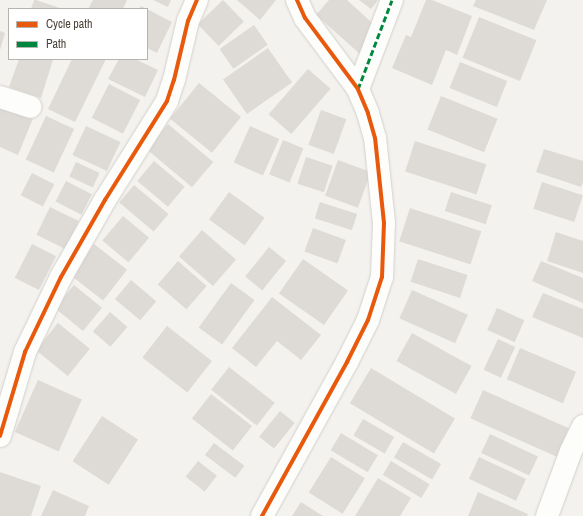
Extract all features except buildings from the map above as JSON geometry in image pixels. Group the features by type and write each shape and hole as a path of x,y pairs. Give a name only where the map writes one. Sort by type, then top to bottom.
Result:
{"street":[{"path":"0,436 25,352 61,277 105,200 166,101 174,80 188,21 197,0"},
{"path":"262,516 347,362 368,320 382,277 384,223 375,138 368,113 358,89 305,18 297,0"},
{"path":"358,89 392,0"},
{"path":"0,97 30,107"},
{"path":"547,516 571,451 583,426"}],"marked path":[{"path":"358,89 392,0"}],"cycle path":[{"path":"0,436 25,352 61,277 105,200 167,101 174,80 188,21 197,0"},
{"path":"262,516 347,362 368,320 382,277 384,223 375,138 368,113 358,89 305,18 297,0"}]}
